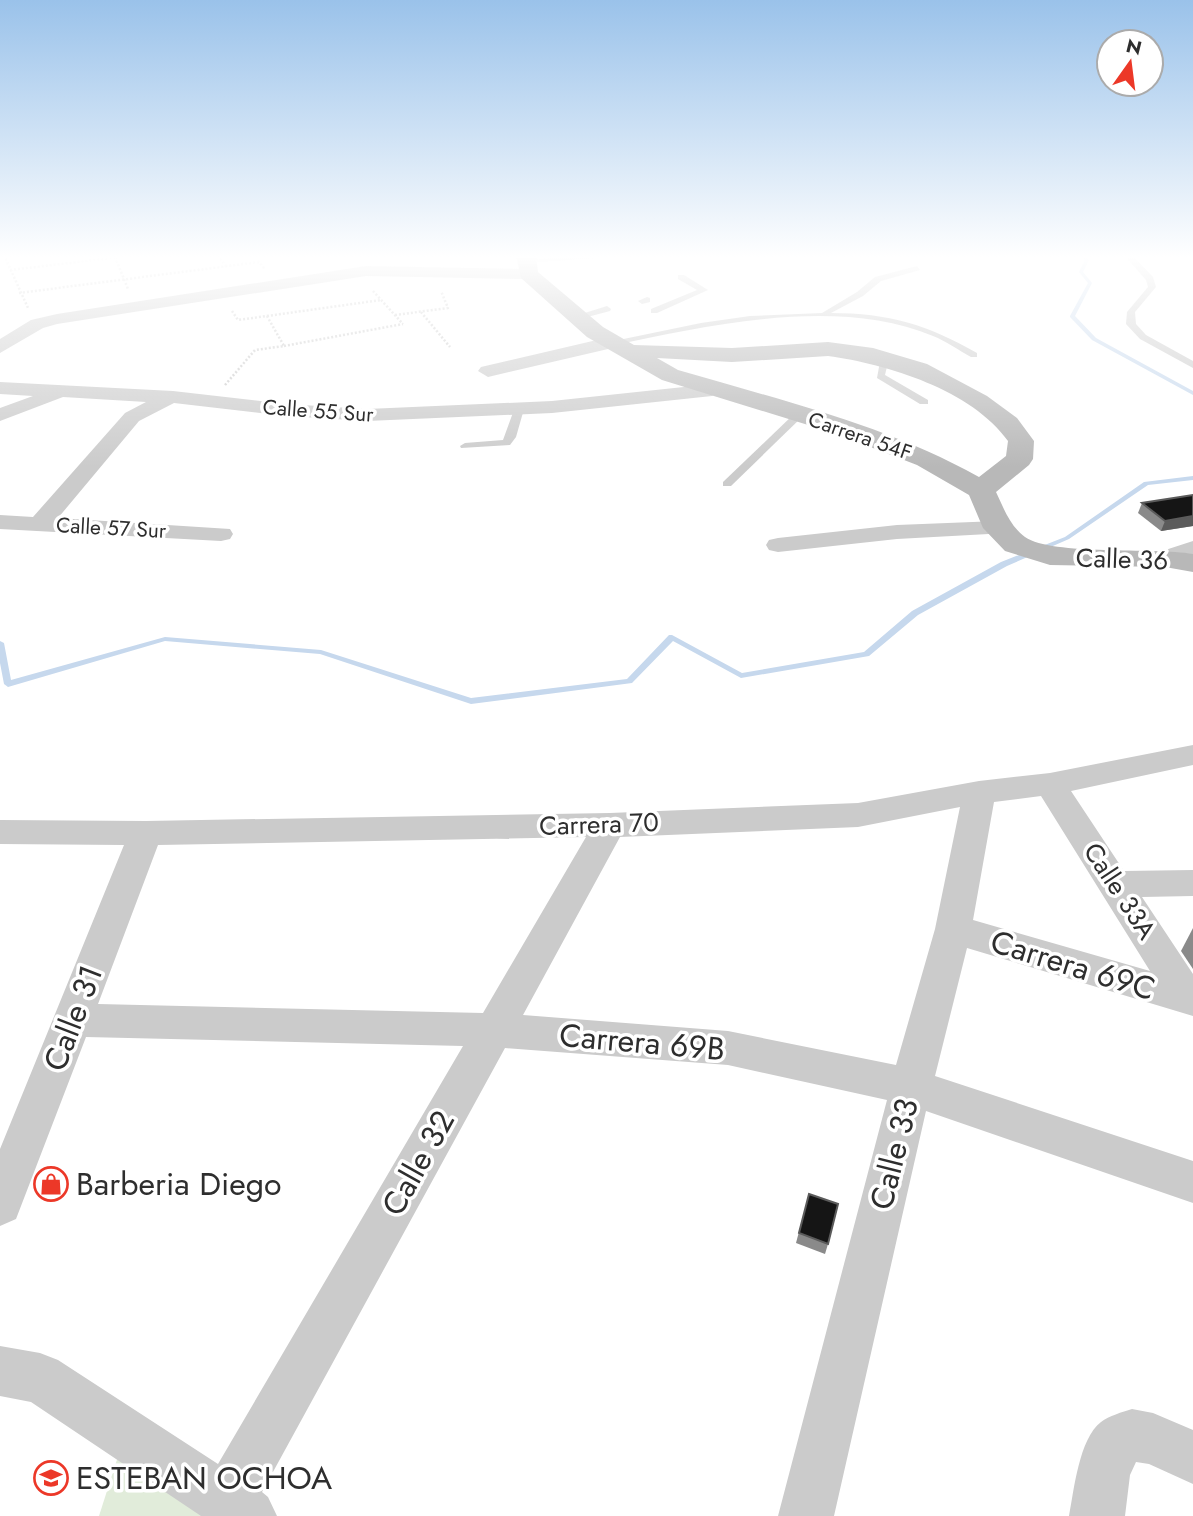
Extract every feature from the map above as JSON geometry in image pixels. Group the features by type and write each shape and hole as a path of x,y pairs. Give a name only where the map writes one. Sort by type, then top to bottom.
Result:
{"main road":[{"name":"Carrera 54F","path":"590,326 670,375 895,445 981,490"},
{"path":"622,346 732,355 828,349 879,356 919,369 978,401 1008,423 1021,441 1018,458 981,490 1007,536"},
{"name":"Calle 36","path":"1007,536 1050,556 1184,556"}],"street":[{"path":"0,347 34,326"},
{"path":"488,371 622,346"},
{"name":"Calle 55 Sur","path":"636,398 667,381 670,375"},
{"name":"Calle 55 Sur","path":"0,388 173,397 367,415 519,409 712,390"},
{"path":"0,415 65,391"},
{"path":"122,394 132,417"},
{"path":"40,524 132,417 173,397"},
{"name":"Calle 57 Sur","path":"0,522 221,534"},
{"path":"778,545 897,532 1007,536"},
{"name":"Carrera 70","path":"0,832 146,833 610,825 858,815 979,792 1050,784 1193,755"},
{"name":"Calle 33A","path":"1050,784 1191,1000"},
{"name":"Calle 33","path":"806,1516 911,1087 953,929 979,792"},
{"name":"Calle 32","path":"238,1508 493,1030 610,825"},
{"name":"Calle 31","path":"0,1204 146,833"},
{"path":"1116,884 1193,883"},
{"name":"Carrera 69C","path":"953,929 1191,1000"},
{"name":"Carrera 69B","path":"72,1020 493,1030 729,1048 911,1087 1193,1182"},
{"path":"0,1371 40,1378 238,1508"},
{"path":"1097,1516 1107,1457 1113,1445 1123,1438 1147,1437 1193,1457"}],"lane":[{"path":"622,346 720,326"},
{"path":"908,326 961,345 975,355"},
{"path":"1132,326 1143,337 1193,365"},
{"path":"879,356 880,376 924,402"},
{"path":"465,446 506,443 511,438 519,409"},
{"path":"727,484 799,415"}],"path":[{"path":"273,326 284,346"},
{"path":"211,401 255,350 394,326"},
{"path":"432,326 450,347"}],"green space":[{"path":"121,1447 223,1516 99,1516"}],"building":[{"path":"1193,495 1193,516 1165,521 1142,503"},
{"path":"809,1194 838,1204 828,1244 799,1233"}],"waterway":[{"path":"1081,326 1094,339 1193,393"},
{"path":"0,643 8,684 165,639 321,652 471,701 629,681 672,637 741,676 866,654 915,613 1004,564 1067,538 1146,483 1193,478"}],"place":[{"name":"Barberia Diego","path":"51,1184"},
{"name":"ESTEBAN OCHOA","path":"51,1478"}]}
